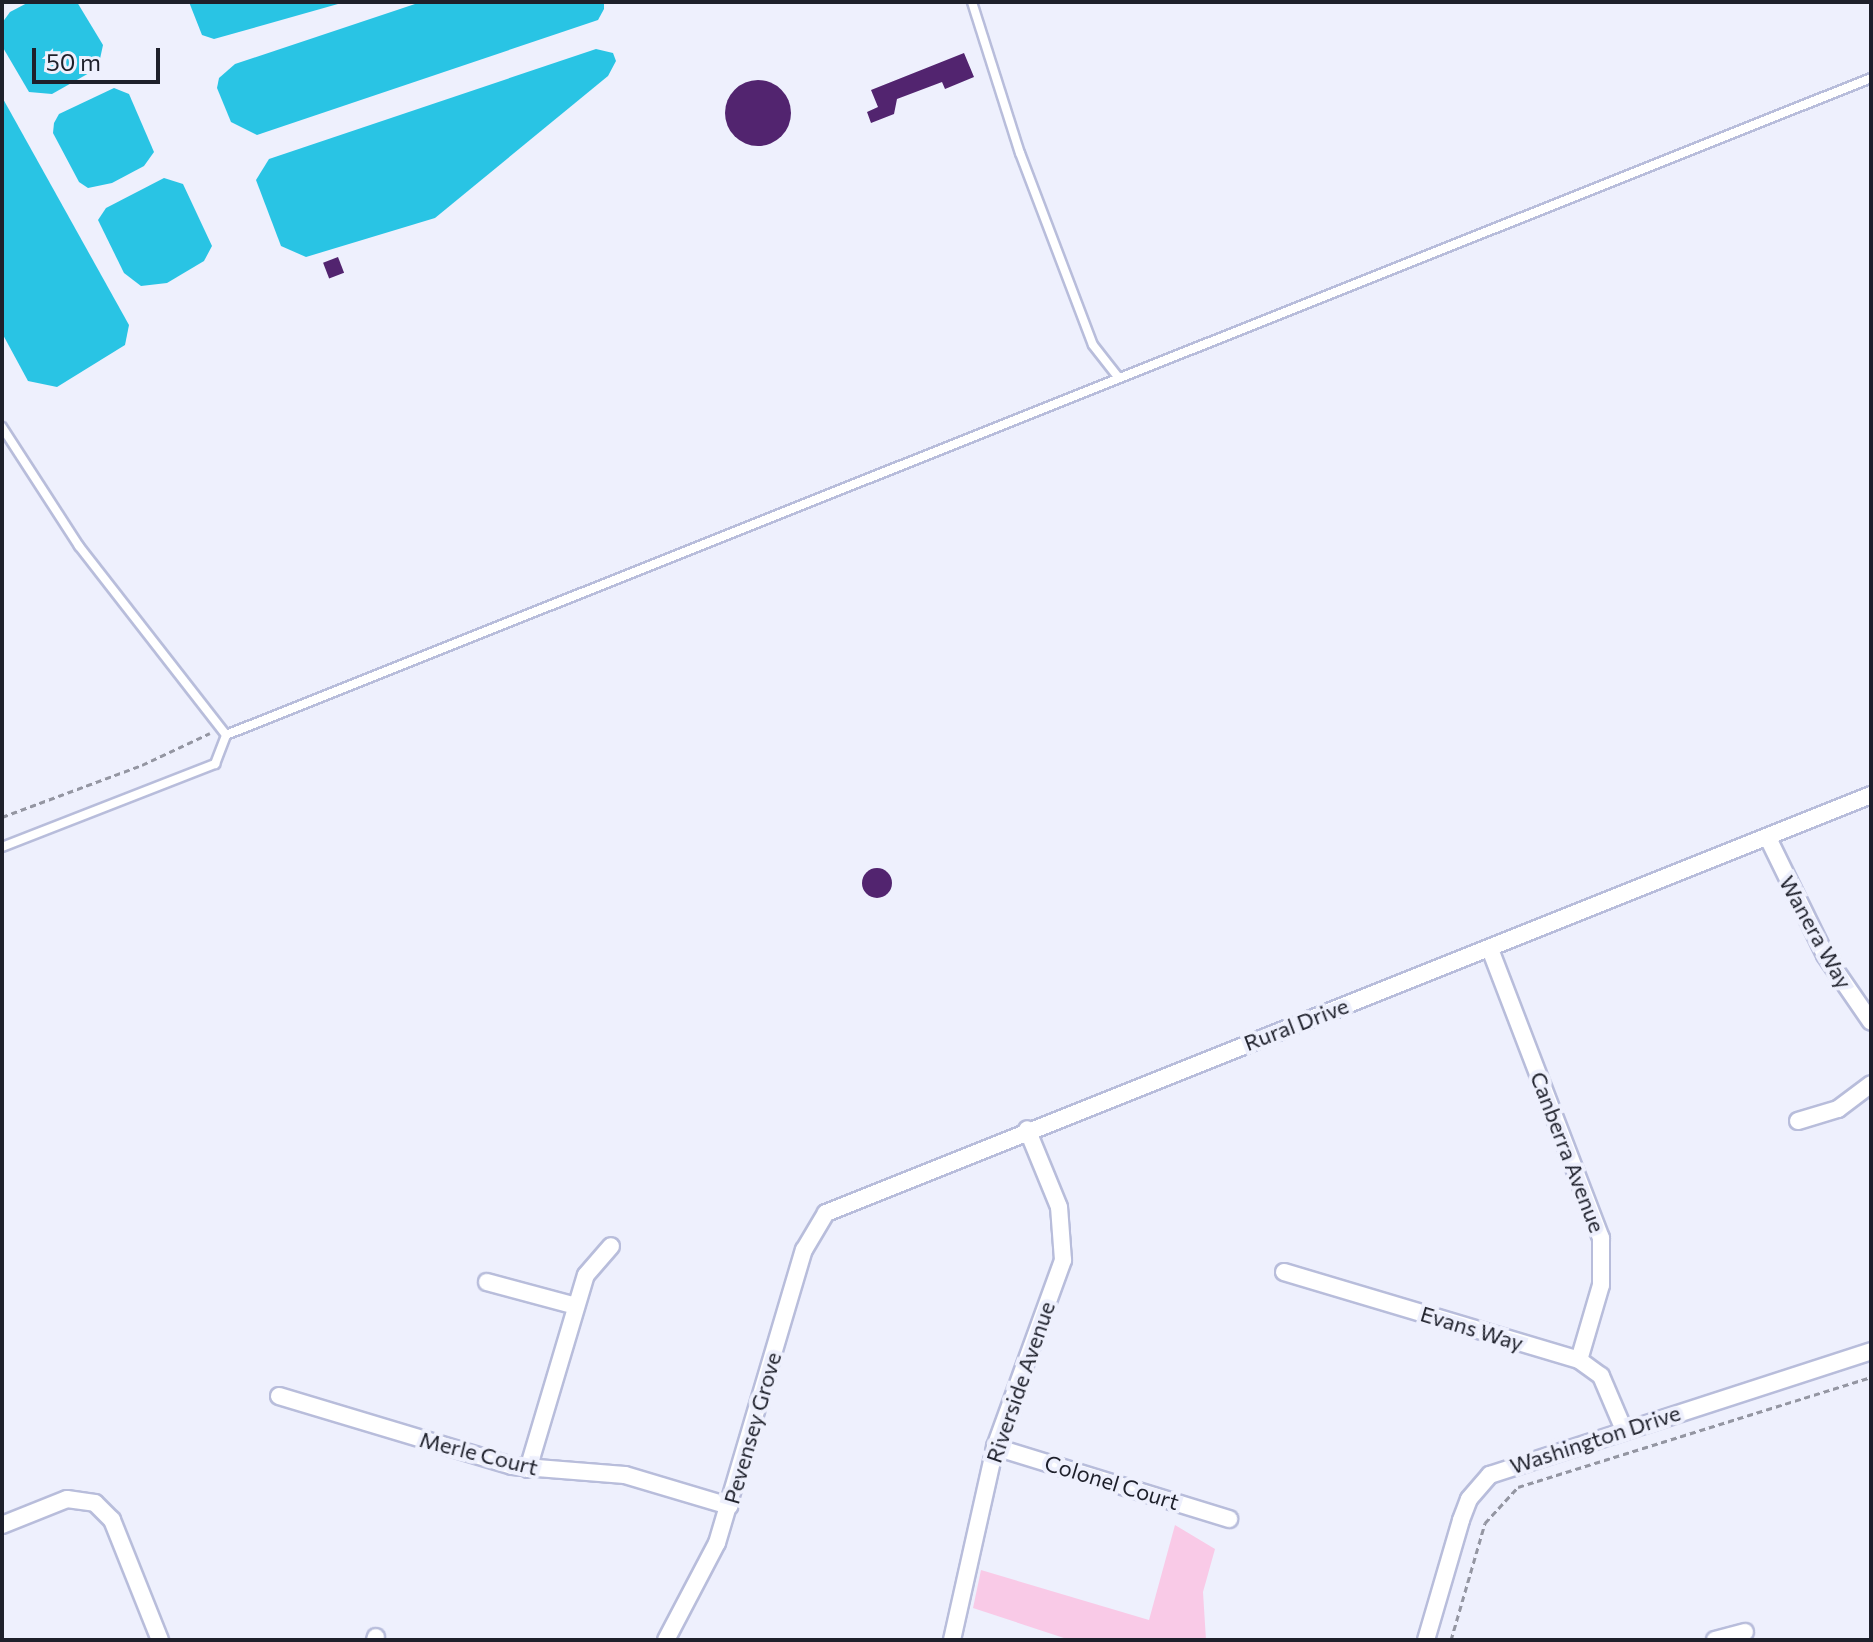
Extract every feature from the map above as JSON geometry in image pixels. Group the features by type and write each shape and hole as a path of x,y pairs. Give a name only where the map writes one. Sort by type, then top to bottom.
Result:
{"street":[{"name":"Rural Drive","path":"826,1213 1027,1129 1490,949 1871,795"},
{"name":"Wanera Way","path":"1768,838 1825,955 1871,1022"},
{"name":"Canberra Avenue","path":"1490,949 1601,1238 1601,1285 1579,1360"},
{"path":"1798,1121 1838,1109 1871,1084"},
{"name":"Riverside Avenue","path":"952,1640 995,1447 1063,1260 1059,1207 1027,1129"},
{"name":"Pevensey Grove","path":"666,1640 717,1543 804,1250 826,1213"},
{"path":"528,1469 589,1270 611,1246"},
{"name":"Evans Way","path":"1284,1272 1579,1360 1601,1376 1624,1430"},
{"path":"487,1282 576,1306"},
{"name":"Washington Drive","path":"1426,1640 1461,1520 1479,1486 1502,1468 1871,1351"},
{"name":"Merle Court","path":"279,1396 528,1469 625,1475 729,1506"},
{"name":"Colonel Court","path":"995,1447 1229,1519"},
{"path":"2,1525 67,1499 95,1503 112,1520 160,1640"},
{"path":"1715,1640 1745,1632"}],"lane":[{"path":"972,2 1020,153 1093,345 1118,377"},
{"path":"223,732 1871,78"},
{"path":"2,427 79,546 223,732"},
{"path":"2,847 215,764 223,732"}],"path":[{"path":"2,817 223,732"},
{"path":"1451,1640 1485,1523 1518,1487 1871,1377"}],"shaded area":[{"path":"1175,1525 1215,1549 1203,1592 1206,1640 1070,1640 973,1608 981,1570 1149,1620"}],"water":[{"path":"29,2 77,2 103,45 98,68 52,94 29,92 2,46 2,23 10,12"},
{"path":"189,2 345,2 214,39 202,35"},
{"path":"421,2 604,2 604,9 598,20 257,135 231,122 217,88 219,78 235,64"},
{"path":"596,49 613,53 616,61 608,76 435,218 306,257 281,246 256,180 269,159"},
{"path":"114,88 129,94 154,152 144,166 112,183 88,188 79,182 53,133 54,123 59,114"},
{"path":"2,97 129,325 125,345 57,387 28,381 2,333"},
{"path":"164,178 183,184 212,246 204,261 167,283 141,286 124,273 98,220 106,208"}],"building":[{"path":"964,53 974,77 945,89 942,82 897,99 894,114 871,123 867,112 878,107 871,90"},
{"path":"758,80 771,83 781,90 788,100 791,113 788,126 781,136 771,143 758,146 745,143 735,136 728,126 725,113 728,100 735,90 745,83"},
{"path":"338,257 344,273 329,279 323,263"},
{"path":"877,868 888,872 892,883 888,894 877,898 866,894 862,883 866,872"}]}
